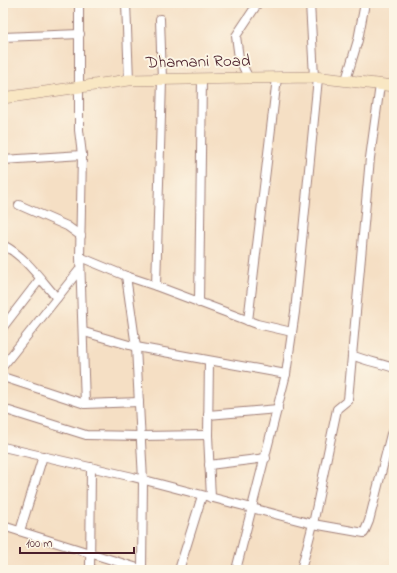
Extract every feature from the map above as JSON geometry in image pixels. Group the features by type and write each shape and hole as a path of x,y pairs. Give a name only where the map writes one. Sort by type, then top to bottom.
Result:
{"main road":[{"name":"Dhamani Road","path":"3,98 129,80 316,78 394,86"}],"street":[{"path":"79,3 79,130 82,155 80,269 84,332 85,404"},
{"path":"126,3 129,80"},
{"path":"249,79 238,58 236,36 258,3"},
{"path":"236,570 278,409 286,374 292,332 316,78 310,3"},
{"path":"346,80 358,40 365,3"},
{"path":"156,286 162,80 160,19"},
{"path":"3,37 80,34"},
{"path":"248,321 278,78"},
{"path":"199,303 202,79"},
{"path":"301,570 313,524 337,409 348,400 370,158 380,85"},
{"path":"3,160 82,155"},
{"path":"19,205 67,226 81,236"},
{"path":"3,245 12,249 57,298"},
{"path":"80,256 126,276 248,321 292,332"},
{"path":"3,366 80,269"},
{"path":"3,526 143,570 143,480 136,347 126,276"},
{"path":"3,327 40,279"},
{"path":"84,332 136,347 286,374"},
{"path":"352,355 364,361 374,361 394,368"},
{"path":"209,361 208,435 211,498"},
{"path":"3,376 85,404 139,402"},
{"path":"3,409 86,434 140,436 208,435"},
{"path":"208,415 278,409"},
{"path":"3,447 91,467 313,524 364,533 369,521 391,434"},
{"path":"20,531 43,456"},
{"path":"209,465 266,458"},
{"path":"90,570 91,467"},
{"path":"179,570 202,496"}]}
